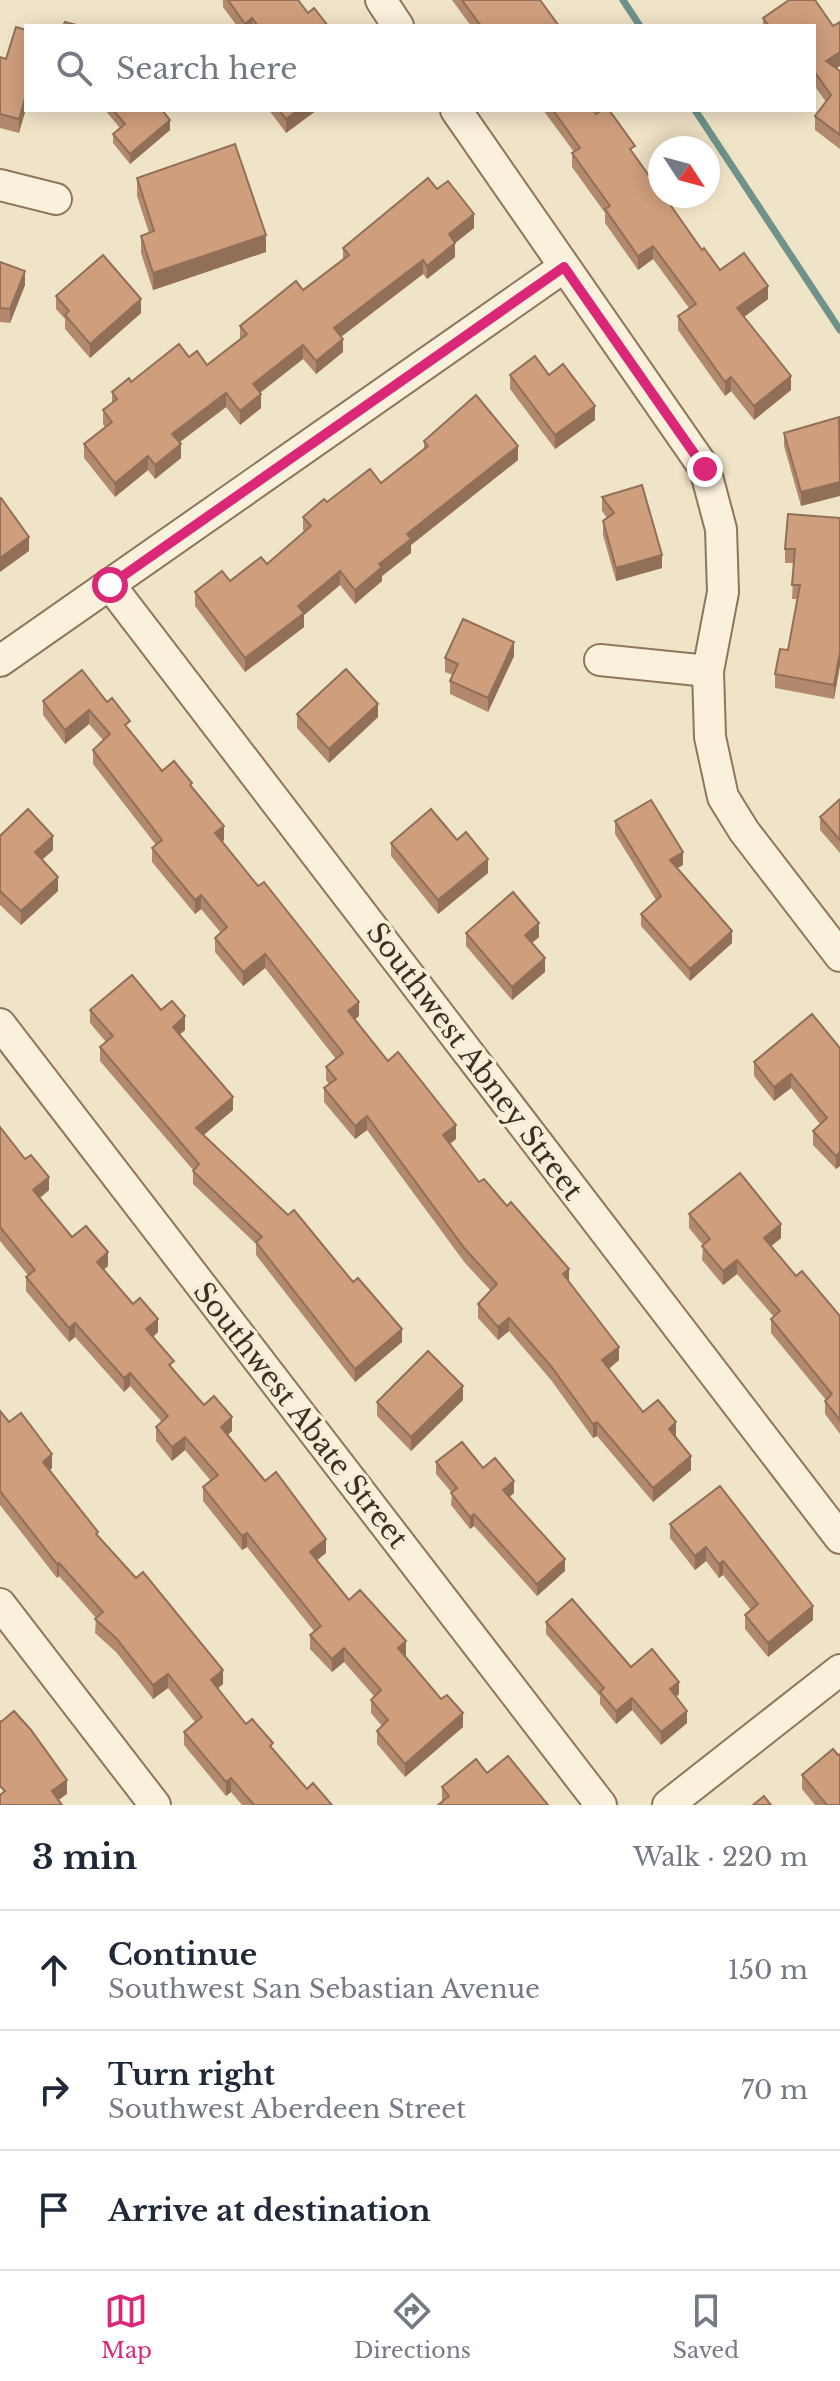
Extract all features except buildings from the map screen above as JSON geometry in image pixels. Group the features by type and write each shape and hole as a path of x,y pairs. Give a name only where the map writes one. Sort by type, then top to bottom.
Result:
{"street":[{"path":"381,0 397,24"},
{"path":"457,112 705,469 721,529 723,592 708,671 710,737 723,797 744,831 840,956"},
{"path":"0,185 56,199"},
{"path":"0,661 564,267"},
{"name":"Southwest Abney Street","path":"110,585 840,1538"},
{"path":"600,660 708,671"},
{"name":"Southwest Abate Street","path":"0,1024 601,1805"},
{"path":"0,1604 155,1805"},
{"path":"668,1805 840,1670"}],"waterway":[{"path":"623,0 639,24"},
{"path":"696,112 840,330"}],"route":[{"path":"110,585 564,267 705,469"}]}
